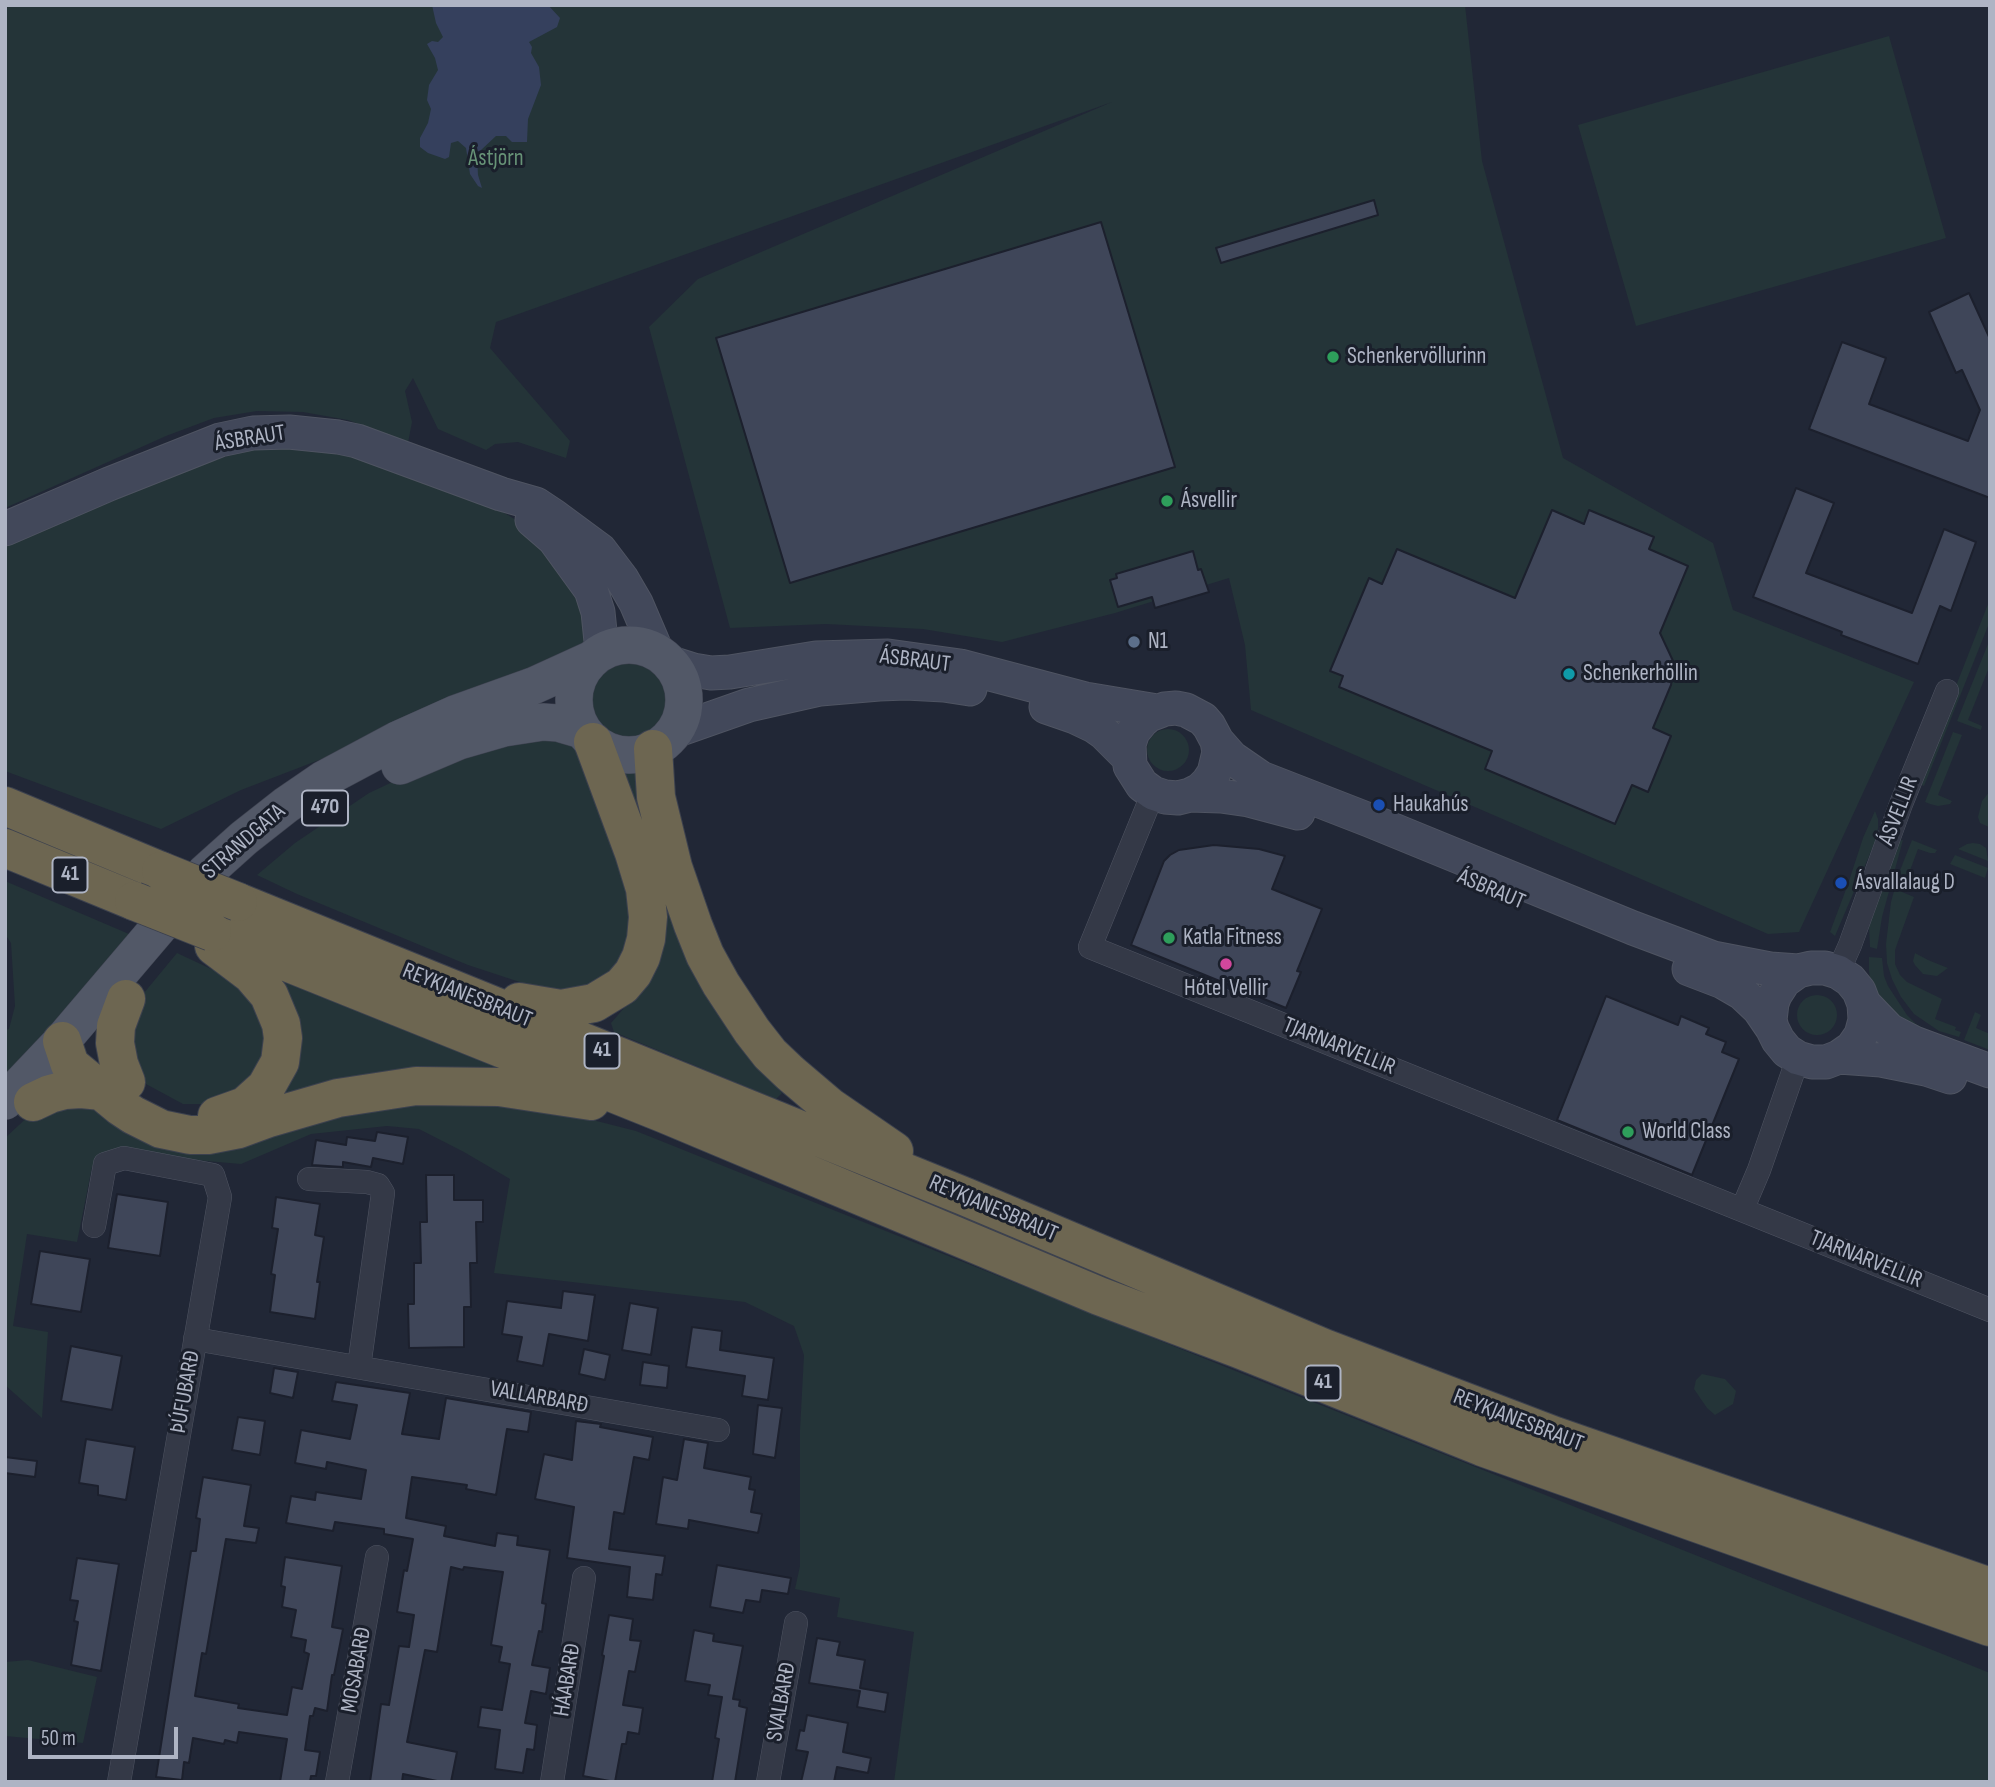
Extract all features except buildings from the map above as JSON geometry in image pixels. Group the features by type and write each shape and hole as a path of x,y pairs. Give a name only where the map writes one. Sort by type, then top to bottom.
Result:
{"highway":[{"path":"431,982 561,1009 594,1003 622,986 633,973 646,939 648,917 645,889 634,853 588,736"},
{"path":"664,740 656,797 673,867 705,955 737,1010 770,1054 809,1090 854,1124 966,1197"},
{"name":"REYKJANESBRAUT","path":"5,806 431,982 966,1197 1324,1348 1542,1431 1990,1587"},
{"name":"REYKJANESBRAUT","path":"5,848 198,930 665,1114 1099,1296 1482,1447 1990,1627"},
{"path":"73,1050 114,1086 164,1110 186,1117 208,1118 236,1111 257,1096 274,1075 280,1062 283,1038 281,1024 269,995 251,974 198,930"},
{"path":"126,999 116,1026 115,1043 119,1064 114,1086 121,1107 149,1124 174,1133 208,1135 239,1129 338,1098 416,1086 499,1087 665,1114"},
{"path":"19,1101 65,1090 114,1086"}],"main road":[{"name":"470","path":"596,655 616,646 630,644 644,646 664,658"},
{"path":"588,736 576,716 573,701 581,672 596,655"},
{"name":"STRANDGATA","path":"73,1050 205,873 286,805 324,779 397,740 455,714 533,685 596,655"},
{"path":"664,658 679,676 684,696 681,718 664,740"},
{"name":"STRANDGATA","path":"5,1128 19,1101 126,999 219,895 256,860 323,810 415,758 503,728 543,722 558,723 588,736"},
{"name":"470","path":"588,736 608,751 624,755 641,754 664,740"}],"street":[{"name":"ÁSBRAUT","path":"5,529 220,440 253,433 289,432 338,437 357,441 536,504 600,550 622,579 664,658 694,670 730,672 817,658 888,656 960,666 1085,699 1157,711"},
{"name":"ÁSBRAUT","path":"496,492 554,539 591,590 598,612 596,655"},
{"name":"ÁSBRAUT","path":"664,740 749,705 820,690 879,684 944,685 1014,698 1075,716 1104,733 1129,758"},
{"name":"ÁSVELLIR","path":"1838,972 1947,691"},
{"path":"1176,708 1195,713 1209,726 1217,741 1219,752 1214,773 1200,790 1190,795 1178,798 1153,793 1133,774 1129,744 1133,732 1142,721 1157,711 1176,708"},
{"name":"ÁSBRAUT","path":"1217,741 1233,758 1261,778 1633,928 1713,958 1798,971"},
{"name":"TJARNARVELLIR","path":"1153,793 1090,947 1990,1310"},
{"name":"ÁSBRAUT","path":"1190,795 1249,800 1332,825 1723,982 1751,1001 1772,1028"},
{"path":"1825,968 1838,972 1850,980 1859,991 1864,1004 1865,1020 1861,1035 1852,1048 1826,1062 1798,1058 1778,1041 1772,1028 1770,1011 1775,995 1784,981 1798,971 1825,968"},
{"path":"1864,1004 1889,1030 1914,1043 1990,1071"},
{"path":"1839,1057 1881,1060 1926,1069 1990,1091"},
{"path":"1742,1210 1759,1170 1798,1058"},
{"name":"ÞÚFUBARÐ","path":"94,1226 105,1164 124,1158 213,1175 220,1196 119,1782"},
{"path":"309,1179 367,1182 378,1185 383,1193 359,1367"},
{"name":"VALLARBARÐ","path":"195,1339 718,1430"},
{"name":"MOSABARÐ","path":"337,1782 377,1557"},
{"name":"HÁABARÐ","path":"552,1782 584,1578"},
{"name":"SVALBARÐ","path":"768,1782 796,1622"}],"green space":[{"name":"Ásvellir","path":"8,5 1465,5 1482,161 1563,458 1713,543 1733,610 1914,682 1799,932 1768,934 1251,710 1245,645 1229,578 1115,613 1002,642 923,629 826,624 730,628 649,327 698,279 1112,102 496,322 490,348 570,441 566,458 518,442 495,444 486,450 438,429 413,378 405,391 412,422 408,443 348,420 303,412 257,411 214,418 166,436 5,508 5,12"},
{"path":"1889,36 1946,238 1636,326 1578,125"},
{"path":"294,445 352,454 501,511 528,527 568,564 595,635 577,661 241,790 161,829 5,771 5,547 192,467 248,450"},
{"path":"1990,599 1990,621 1924,786 1918,783"},
{"path":"1990,639 1990,665 1968,720 1982,726 1981,730 1957,721"},
{"path":"627,656 644,659 658,668 667,682 670,699 667,716 658,730 644,739 627,742 610,739 596,730 587,716 584,699 587,682 596,668 610,659"},
{"path":"1168,729 1183,735 1189,750 1183,765 1168,771 1153,765 1147,750 1153,735"},
{"path":"548,732 574,742 636,908 623,960 586,993 544,990 468,965 257,875 295,843 369,793 418,770"},
{"path":"1953,732 1962,735 1938,795 1952,801 1950,804 1938,806 1930,804 1925,802"},
{"path":"640,764 732,1034 782,1093 776,1099 614,1032 611,1023 638,992 613,765"},
{"path":"1990,791 1989,827 1980,823 1978,817 1982,801"},
{"path":"1875,811 1878,828 1875,842 1835,936 1830,932"},
{"path":"1903,840 1882,917 1877,949 1870,947 1869,926 1874,901 1898,841"},
{"path":"1912,840 1937,850 1930,853 1918,849 1902,892 1914,897 1895,950 1895,964 1907,982 1942,999 1935,1019 1956,1027 1955,1030 1961,1032 1959,1037 1939,1031 1914,1014 1901,997 1887,963 1886,944 1891,902"},
{"path":"1973,843 1986,848 1988,861 1958,849"},
{"path":"1955,855 1988,868 1985,878 1950,864"},
{"path":"5,881 136,937 5,1092 5,1030 9,1029 15,1006 11,943 5,934"},
{"path":"177,953 224,975 254,1002 265,1032 260,1067 245,1088 216,1104 183,1104 146,1084 127,1048 139,999"},
{"path":"1915,953 1948,968 1937,976 1923,974 1913,961"},
{"path":"1869,957 1882,958 1888,986 1907,1015 1916,1024 1935,1034 1906,1033 1871,988"},
{"path":"254,960 521,1073 255,1115 281,1079"},
{"path":"1817,995 1825,996 1831,1001 1836,1007 1836,1023 1831,1029 1825,1034 1817,1035 1809,1034 1803,1029 1798,1023 1797,1015 1798,1007 1803,1001 1809,996"},
{"path":"1975,1012 1981,1015 1976,1028 1990,1034 1990,1050 1964,1040"},
{"path":"463,1096 581,1117 636,1131 1990,1673 1990,1782 894,1782 914,1632 837,1617 840,1598 795,1589 800,1566 800,1430 804,1355 794,1326 745,1302 494,1273 510,1179 419,1129 387,1126 311,1134 241,1164 115,1153 92,1167 77,1242 27,1234 13,1326 48,1332 42,1418 5,1385 5,1138 32,1113 86,1101 121,1122 324,1112"},
{"path":"1702,1374 1725,1379 1736,1391 1733,1404 1715,1415 1707,1408 1694,1389 1696,1380"},
{"path":"28,1660 97,1677 83,1743 5,1736 5,1662"}],"water":[{"name":"Ástjörn","path":"432,5 548,5 560,18 557,27 529,42 531,53 539,67 541,85 528,119 527,142 512,142 506,136 496,136 481,150 477,157 482,188 470,174 466,148 458,141 451,143 449,157 445,159 420,147 420,138 428,123 431,109 427,100 429,85 438,70 427,44 438,42 443,37"}],"place":[{"name":"Schenkervöllurinn","path":"1333,357"},
{"name":"Ásvellir","path":"1167,501"},
{"name":"N1","path":"1134,642"},
{"name":"Schenkerhöllin","path":"1569,674"},
{"name":"Haukahús","path":"1379,805"},
{"name":"Ásvallalaug D","path":"1841,883"},
{"name":"Katla Fitness","path":"1169,938"},
{"name":"Hótel Vellir","path":"1226,964"},
{"name":"World Class","path":"1628,1132"}]}
